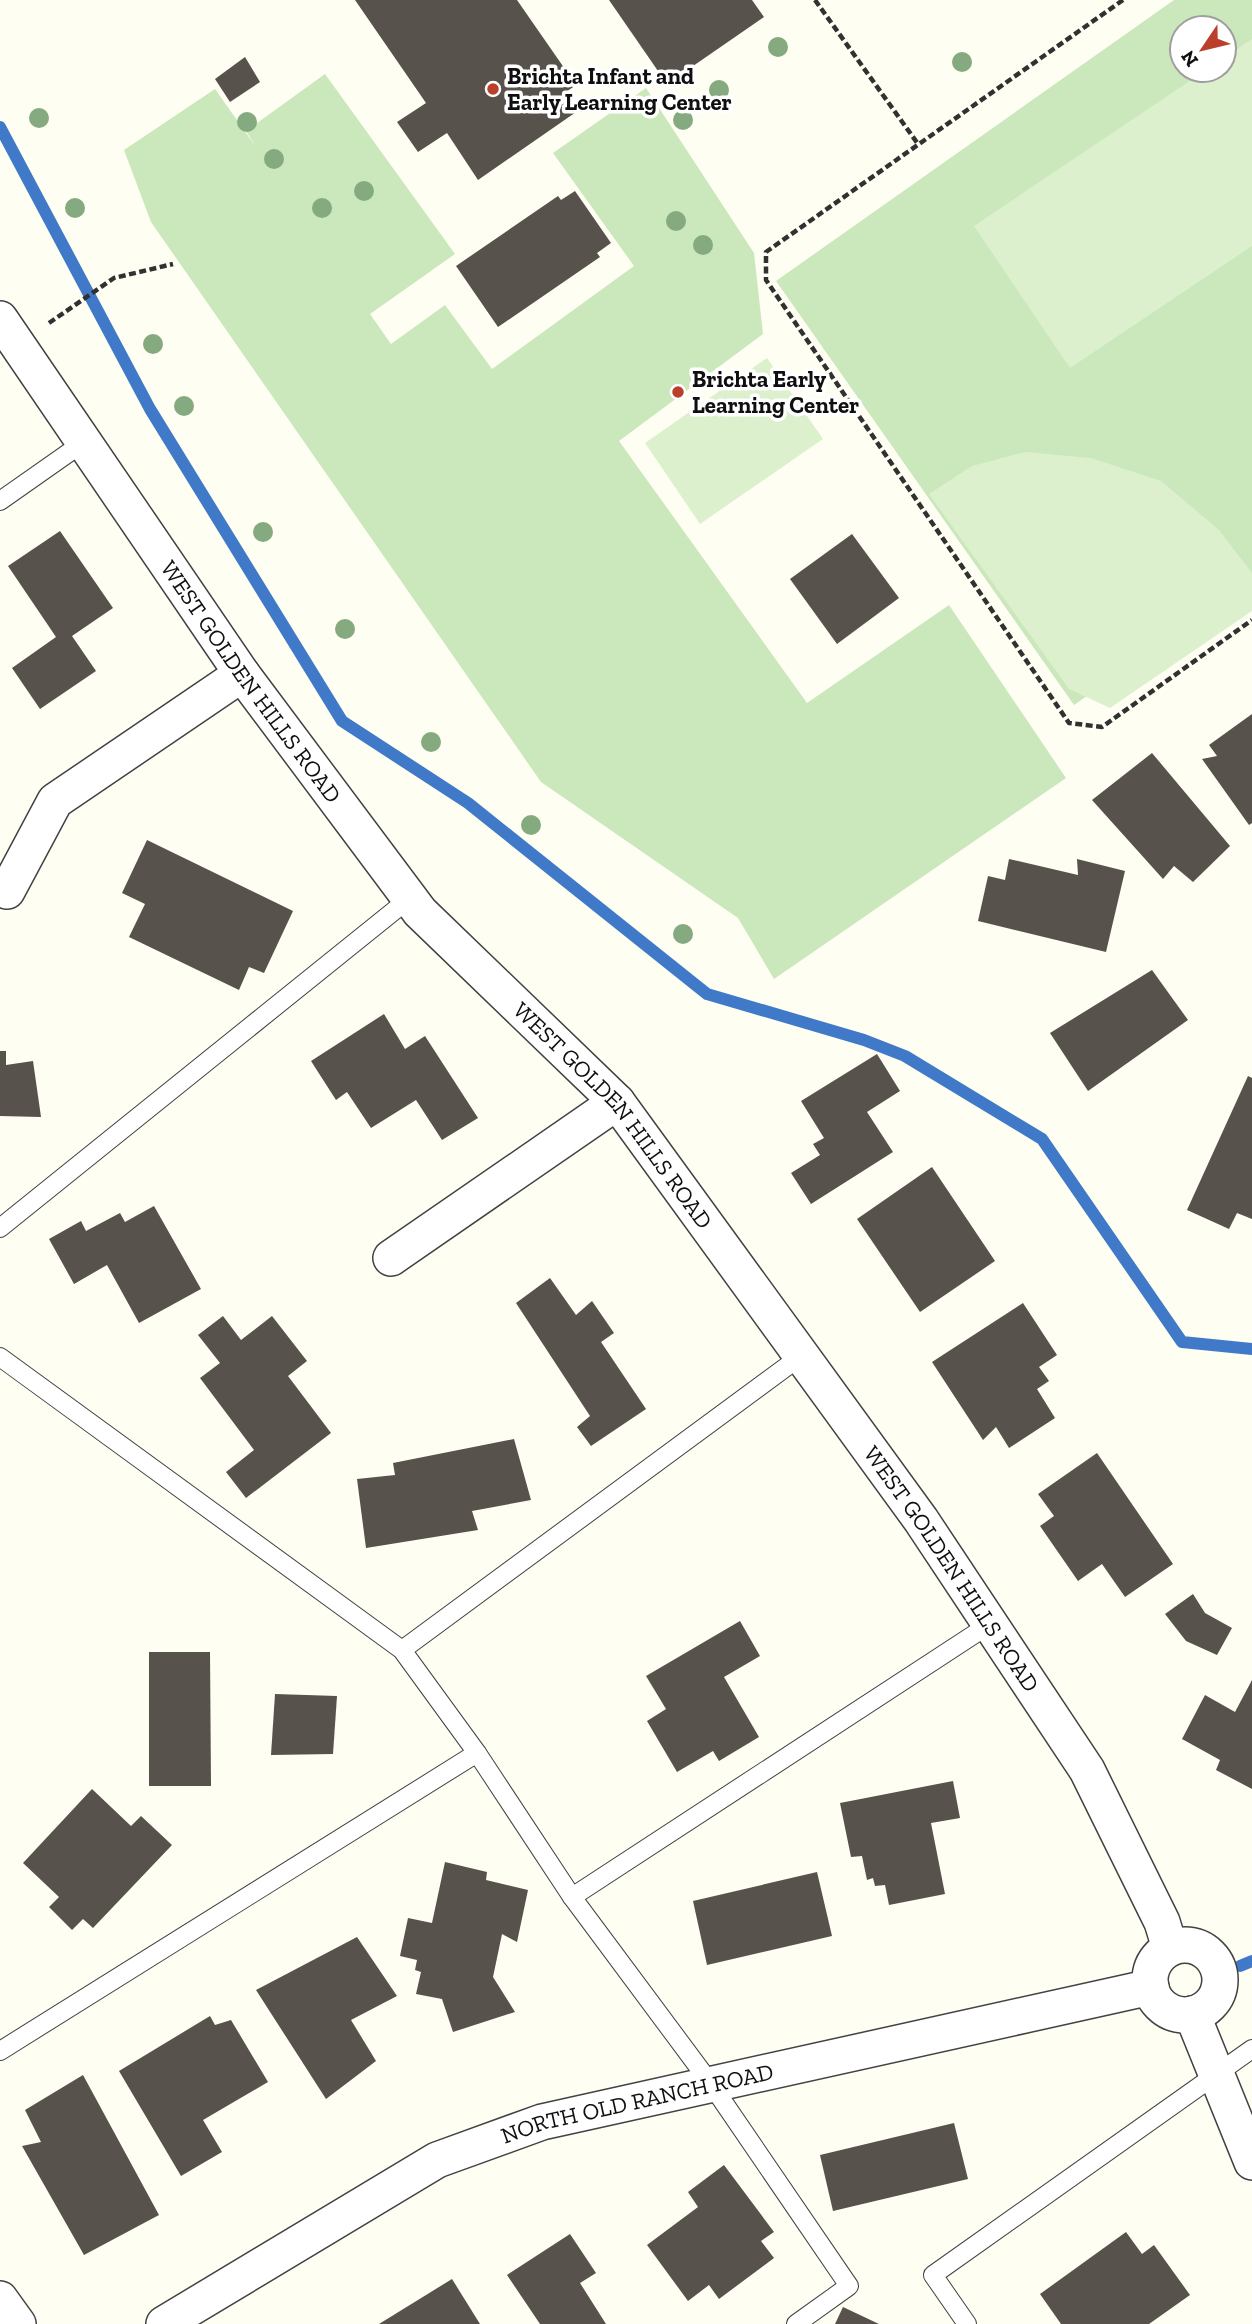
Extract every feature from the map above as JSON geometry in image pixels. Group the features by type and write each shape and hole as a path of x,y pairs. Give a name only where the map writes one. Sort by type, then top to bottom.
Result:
{"street":[{"name":"WEST GOLDEN HILLS ROAD","path":"0,320 242,674 420,912 617,1102 921,1520 1087,1770 1162,1922 1170,1948"},
{"path":"7,891 55,801 242,674"},
{"path":"391,1258 617,1102"},
{"path":"1192,1946 1203,1950 1217,1967 1220,1978 1214,2000 1192,2014 1173,2012 1163,2006 1151,1987 1154,1964 1170,1948 1192,1946"},
{"name":"NORTH OLD RANCH ROAD","path":"164,2324 437,2160 542,2122 1151,1987"},
{"path":"1192,2014 1252,2162"},
{"path":"0,2300 18,2324"}],"lane":[{"path":"0,501 84,442"},
{"path":"0,1228 410,898"},
{"path":"402,1650 802,1356"},
{"path":"0,1357 402,1650 477,1754 572,1897 711,2084 849,2286 796,2324"},
{"path":"572,1897 990,1624"},
{"path":"0,2051 477,1754"},
{"path":"967,2324 933,2275 1252,2049"}],"path":[{"path":"815,0 918,144"},
{"path":"1123,0 766,252 766,280 1069,723 1102,727 1252,620"},
{"path":"46,325 114,278 173,264"}],"green space":[{"path":"1174,0 1252,0 1252,581 1074,705 776,281"},
{"path":"1252,39 1252,246 1070,368 974,226 1185,84 1238,84 1238,48"},
{"path":"325,74 455,254 370,314 391,344 445,305 492,369 634,266 553,153 646,88 754,253 763,334 619,441 807,703 949,605 1066,778 774,979 738,918 541,782 151,222 124,150 215,89 256,147 246,131"},
{"path":"767,358 823,439 700,524 645,443"},
{"path":"1025,452 1091,458 1161,481 1219,530 1252,573 1252,611 1110,708 1069,689 929,494 972,466"}],"building":[{"name":"Brichta Infant and Early Learning Center","path":"355,0 517,0 576,85 566,92 579,110 478,180 447,133 418,152 397,122 426,103"},
{"name":"Brichta Infant and Early Learning Center","path":"609,0 752,0 764,17 667,84"},
{"path":"245,57 260,82 230,102 215,79"},
{"path":"575,191 611,243 597,253 600,257 498,327 456,266 558,196 561,200"},
{"path":"60,531 113,608 72,636 96,671 40,709 12,668 56,637 8,566"},
{"path":"852,534 899,598 837,644 790,579"},
{"path":"1252,714 1252,823 1249,825 1202,759 1217,756 1209,745"},
{"path":"1152,753 1230,846 1193,882 1174,866 1163,879 1092,800"},
{"path":"147,840 293,911 264,973 249,967 239,990 129,937 145,904 122,893"},
{"path":"1009,859 1078,875 1077,859 1125,871 1106,952 978,921 988,876 1005,880"},
{"path":"1152,970 1188,1020 1088,1091 1050,1033"},
{"path":"384,1014 405,1049 425,1036 478,1118 442,1140 416,1100 371,1128 347,1092 336,1100 311,1061"},
{"path":"0,1051 6,1051 6,1065 33,1061 41,1117 0,1116"},
{"path":"877,1054 900,1091 867,1112 893,1152 811,1204 791,1173 820,1155 813,1144 824,1138 801,1101"},
{"path":"1248,1076 1252,1078 1252,1219 1237,1213 1229,1229 1187,1210"},
{"path":"932,1167 995,1261 920,1312 857,1219"},
{"path":"154,1206 201,1289 139,1323 107,1265 74,1284 49,1239 81,1221 86,1231 120,1213 125,1222"},
{"path":"550,1278 576,1315 592,1301 614,1333 601,1342 646,1409 591,1446 577,1427 590,1416 516,1303"},
{"path":"1023,1303 1057,1355 1039,1367 1049,1381 1037,1389 1055,1418 1009,1448 996,1427 983,1440 932,1362"},
{"path":"223,1316 241,1340 272,1316 307,1361 288,1376 331,1433 246,1498 226,1472 254,1450 200,1378 220,1363 198,1335"},
{"path":"514,1439 531,1500 472,1511 478,1530 366,1548 357,1479 395,1475 393,1463"},
{"path":"1097,1453 1173,1564 1125,1597 1102,1564 1078,1581 1040,1526 1054,1516 1038,1494"},
{"path":"1193,1594 1205,1613 1232,1628 1217,1655 1186,1641 1165,1614"},
{"path":"740,1621 760,1656 724,1677 759,1737 719,1761 713,1751 677,1772 647,1721 666,1709 646,1676"},
{"path":"149,1652 210,1652 211,1786 149,1786"},
{"path":"1252,1680 1252,1789 1216,1770 1220,1760 1182,1739 1205,1695 1235,1712"},
{"path":"275,1694 337,1696 333,1754 271,1755"},
{"path":"953,1781 960,1818 931,1823 945,1894 889,1905 885,1885 875,1886 873,1878 867,1880 862,1856 851,1857 840,1803"},
{"path":"92,1789 131,1826 141,1816 172,1845 93,1928 83,1919 72,1930 49,1907 59,1897 23,1863"},
{"path":"445,1862 487,1872 486,1880 528,1890 517,1942 502,1934 493,1977 515,2012 453,2032 442,1999 416,1994 421,1972 415,1970 417,1960 400,1956 408,1918 432,1923"},
{"path":"817,1872 832,1936 707,1965 693,1901"},
{"path":"357,1937 397,1996 351,2020 376,2061 326,2099 256,1990"},
{"path":"210,2016 215,2025 231,2020 268,2082 203,2120 222,2152 181,2176 119,2071"},
{"path":"83,2075 159,2215 84,2255 22,2146 41,2142 25,2110"},
{"path":"954,2123 968,2179 833,2211 820,2155"},
{"path":"724,2165 774,2232 761,2241 774,2258 719,2299 709,2285 688,2301 647,2245 698,2207 688,2192"},
{"path":"1126,2232 1142,2254 1154,2245 1190,2295 1149,2324 1061,2324 1040,2294"},
{"path":"570,2234 596,2273 580,2283 606,2324 540,2324 507,2275"},
{"path":"452,2279 480,2324 379,2324"},
{"path":"843,2307 879,2324 835,2324"}],"waterway":[{"path":"0,127 150,409 342,721 468,803 707,994 864,1040 905,1056 1042,1139 1182,1342 1252,1349"},
{"path":"1240,1966 1252,1961"}],"place":[{"name":"Brichta Infant and Early Learning Center","path":"493,89"},
{"name":"Brichta Early Learning Center","path":"678,392"}]}
